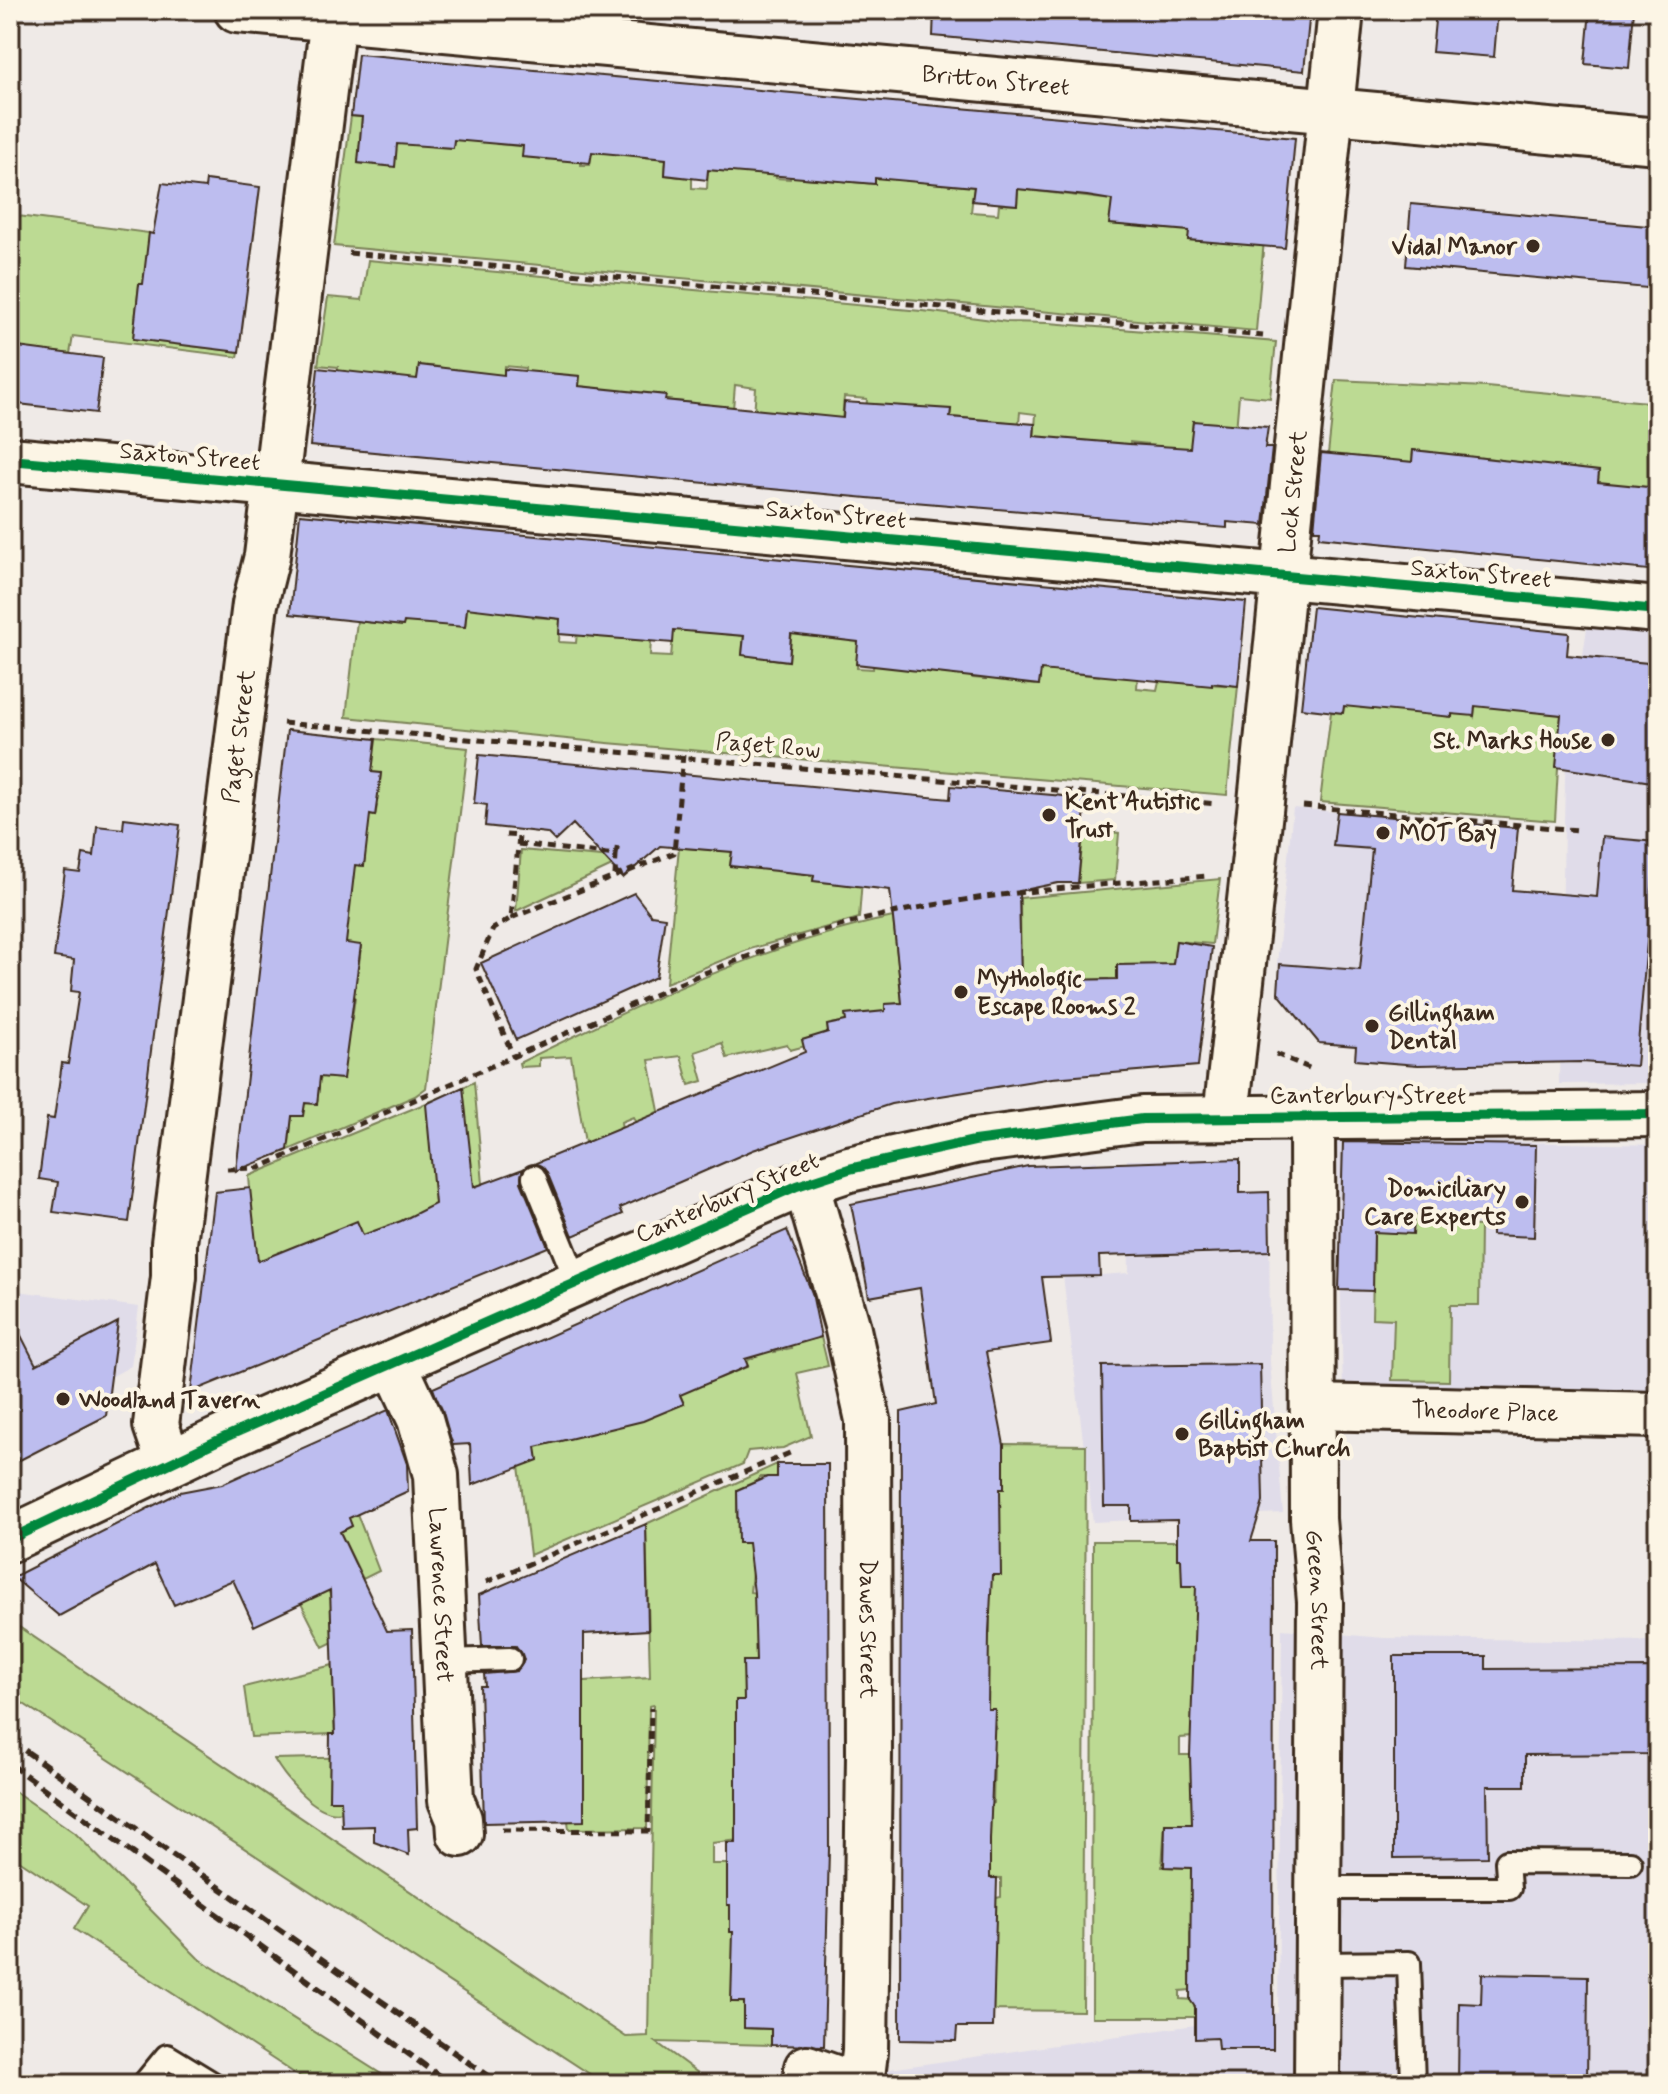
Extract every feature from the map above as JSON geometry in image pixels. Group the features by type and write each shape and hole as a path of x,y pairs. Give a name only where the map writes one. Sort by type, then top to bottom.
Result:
{"street":[{"name":"Britton Street","path":"237,10 334,15 1658,141"},
{"name":"Lock Street","path":"1226,1116 1285,575 1341,10"},
{"name":"Paget Street","path":"169,1463 156,1425 174,1277 174,1243 255,604 267,556 334,15"},
{"name":"Saxton Street","path":"10,460 1658,610"},
{"name":"Canterbury Street","path":"10,1539 169,1463 577,1282 806,1183 849,1169 1012,1134 1142,1119 1658,1114"},
{"name":"Green Street","path":"1312,1116 1313,1519 1320,1588 1317,2084"},
{"name":"Dawes Street","path":"806,1183 847,1325 868,1420 869,1755 865,2052 861,2084"},
{"name":"Lawrence Street","path":"394,1363 420,1419 435,1467 451,1800 458,1815 475,1832"},
{"name":"Theodore Place","path":"1313,1407 1658,1415"},
{"path":"807,2068 852,2084"}],"lane":[{"path":"534,1177 577,1282"},
{"path":"446,1661 510,1659"},
{"path":"1320,1888 1509,1888 1507,1862 1630,1863"},
{"path":"1319,1964 1409,1963 1413,2084"},
{"path":"144,2084 167,2056 213,2084"}],"path":[{"path":"342,252 1265,336"},
{"path":"514,1058 476,969 493,929 511,918 674,853 683,755"},
{"path":"506,835 519,836 511,918"},
{"path":"615,875 618,843"},
{"path":"518,844 616,855"},
{"path":"214,1168 259,1168 737,961 887,914 988,898 1224,875"},
{"path":"1235,1047 1270,1051 1329,1076"},
{"path":"473,1588 792,1452"},
{"path":"475,1832 648,1831 651,1708"}],"shaded area":[{"path":"1591,601 1658,606 1658,1083 1559,1084 1565,776"},
{"path":"1293,808 1432,821 1356,1046 1277,964"},
{"path":"1337,1138 1658,1145 1658,1437 1344,1432"},
{"path":"1240,1159 1240,1193 1269,1192 1270,1362 1283,1513 1093,1522 1056,1218 1054,1164 1097,1161 1100,1275 1129,1273 1127,1160"},
{"path":"10,1290 139,1307 131,1366 111,1377 106,1416 10,1465 10,1336 19,1332 10,1313"},
{"path":"1282,1629 1384,1638 1658,1641 1658,2084 786,2084 1278,2013"}],"green space":[{"path":"351,116 362,117 358,163 394,166 399,121 437,147 453,148 456,121 497,144 581,151 581,165 590,165 592,152 639,136 637,156 651,158 667,141 665,175 679,177 692,169 692,188 707,189 708,170 731,172 731,167 777,150 776,178 790,179 791,170 804,178 874,184 877,159 974,186 971,212 998,214 999,204 1017,205 1018,189 1112,200 1110,224 1189,229 1189,240 1204,241 1266,217 1256,331 334,246"},
{"path":"10,215 149,233 147,256 185,289 139,284 133,339 239,352 238,357 73,336 70,354 10,347"},
{"path":"368,260 932,312 1007,322 1276,342 1270,398 1239,395 1236,431 1193,421 1189,469 1147,464 1148,444 1130,442 1127,464 1033,456 1036,414 1020,412 1019,423 950,417 951,410 864,439 867,399 844,397 842,421 753,428 756,388 735,385 733,409 703,404 693,424 694,403 674,401 663,421 665,395 611,390 522,410 525,368 505,366 500,407 440,367 419,365 415,400 335,392 338,367 318,365 328,297 362,300"},
{"path":"1336,380 1486,387 1658,403 1658,488 1596,507 1599,471 1498,497 1503,460 1487,458 1483,495 1478,495 1482,458 1463,456 1454,494 1458,455 1441,453 1437,494 1432,452 1413,450 1412,462 1328,454"},
{"path":"408,583 448,625 465,627 467,608 534,610 533,617 548,618 551,593 562,594 559,642 576,643 580,597 652,624 650,656 671,657 676,604 746,611 742,655 789,661 793,618 804,636 818,637 860,623 857,668 873,669 877,625 973,678 985,679 1027,638 1023,684 1039,685 1044,640 1071,673 1099,676 1100,666 1140,645 1137,688 1157,690 1159,681 1238,686 1227,795 607,743 346,717 357,621 373,623 390,584 386,624 403,626"},
{"path":"1349,662 1366,664 1361,708 1380,709 1436,698 1435,715 1451,717 1456,674 1474,716 1478,677 1561,715 1555,821 1320,802 1331,712 1343,713"},
{"path":"376,739 468,748 426,1088 415,1096 277,1155 278,1143 289,1144 292,1116 305,1103 317,1104 319,1087 297,1074 343,1079 306,1013 352,1019 355,997 335,995 312,958 359,964 361,946 334,942 355,865 364,866 368,815 375,816 377,806 334,787 379,792 381,774 335,767"},
{"path":"681,826 687,826 686,848 732,851 730,865 817,842 813,881 852,885 862,879 859,918 750,949 666,983"},
{"path":"1084,829 1119,833 1115,880 1078,883"},
{"path":"521,850 613,858 612,866 516,911"},
{"path":"1220,879 1212,944 1176,941 1172,974 1117,989 1109,989 1108,979 1081,980 1021,1004 1020,898"},
{"path":"893,917 902,1003 885,1005 885,1023 846,1021 827,1025 833,1068 809,1045 790,1050 787,1044 727,1058 722,1043 695,1052 703,1081 689,1085 681,1056 649,1060 659,1111 655,1113 663,1138 643,1138 633,1117 621,1122 622,1131 585,1143 571,1056 539,1058 539,1066 520,1067 519,1063 702,978 796,943"},
{"path":"474,1082 483,1184 472,1188 463,1087"},
{"path":"446,1095 450,1138 436,1207 268,1277 212,1235 250,1189 249,1176"},
{"path":"1415,1190 1461,1216 1461,1225 1480,1226 1479,1305 1450,1305 1449,1381 1392,1380 1394,1319 1372,1318 1375,1191 1383,1232 1413,1233"},
{"path":"782,1307 801,1342 821,1337 828,1366 797,1373 811,1436 783,1448 748,1451 743,1464 530,1555 519,1466 529,1407 553,1442 640,1421 684,1404 677,1388 720,1378 747,1367 746,1361 753,1358 735,1314 765,1320 774,1352 791,1348"},
{"path":"1004,1444 1086,1445 1083,2011 978,2010 996,1898 1001,1897 1001,1878 958,1877 990,1858 990,1822 958,1803 993,1803 994,1766 982,1765 989,1729 996,1728 995,1709 981,1709 988,1689 988,1654 960,1632 990,1632 990,1598 959,1575 1000,1575 1000,1542 984,1512 1004,1475"},
{"path":"777,1464 777,1477 759,1477 759,1480 737,1490 737,1517 778,1517 755,1543 750,1592 756,1593 756,1661 760,1680 737,1717 736,1733 759,1838 712,1843 712,1864 730,1864 727,1905 773,1906 730,1911 730,1932 754,1932 732,2002 770,2003 744,2014 744,2028 771,2029 771,2045 656,2042 713,2084 605,2084 10,1695 10,1621 626,2037 648,2036 654,1705 649,1706 647,1828 569,1829 568,1821 584,1820 584,1802 540,1803 536,1684 650,1677 646,1524"},
{"path":"349,1493 379,1571 363,1579 340,1532 352,1526 339,1497"},
{"path":"1093,1541 1177,1541 1177,1559 1205,1559 1182,1569 1182,1585 1223,1586 1222,1662 1193,1662 1193,1737 1180,1738 1180,1755 1220,1755 1196,1824 1165,1824 1162,1867 1218,1868 1190,1933 1190,1990 1180,1991 1180,1999 1194,2000 1194,2007 1218,2007 1218,2017 1092,2017"},
{"path":"312,1557 349,1634 323,1647 284,1570"},
{"path":"333,1665 363,1719 334,1720 335,1734 251,1737 244,1687"},
{"path":"363,1757 329,1800 364,1799 342,1812 322,1809 312,1803 274,1759"},
{"path":"10,1788 75,1833 198,1958 397,2084 311,2084 74,1929 88,1906 10,1854"}],"building":[{"path":"934,10 1310,10 1304,71 933,36"},
{"path":"1436,10 1498,10 1494,57 1432,52"},
{"path":"1590,10 1634,10 1629,68 1585,64"},
{"path":"358,54 1295,138 1285,248 1188,240 1189,231 1109,224 1112,200 1018,189 1017,205 972,201 974,187 875,178 875,184 708,170 707,180 665,175 666,159 592,152 590,163 522,157 523,146 454,140 453,148 397,144 395,167 358,163 362,117 351,116"},
{"path":"206,180 260,187 239,352 133,339 139,284 143,284 149,233 153,234 162,183 205,188"},
{"name":"Vidal Manor","path":"1411,204 1658,227 1658,289 1406,266"},
{"path":"10,346 103,358 96,413 10,403"},
{"path":"419,365 504,375 504,369 580,376 579,386 666,395 665,400 843,418 844,402 951,409 950,417 1035,424 1034,436 1129,444 1190,448 1193,421 1268,427 1265,448 1272,448 1264,525 1227,522 1227,528 310,446 318,368 417,379"},
{"path":"1413,450 1599,471 1598,482 1658,488 1658,571 1319,537 1320,530 1314,530 1321,453 1412,462"},
{"path":"300,514 1246,602 1238,686 1041,670 1039,685 856,664 858,642 791,634 789,661 742,655 744,636 674,630 673,643 559,634 560,619 467,608 465,627 404,622 403,626 290,614"},
{"path":"1312,607 1569,633 1567,655 1658,664 1658,783 1556,767 1561,715 1475,706 1474,716 1452,714 1452,717 1344,706 1343,713 1301,708"},
{"path":"287,730 376,739 372,772 381,773 375,816 370,815 364,866 355,865 346,943 361,945 343,1079 320,1077 317,1104 305,1103 303,1116 292,1116 288,1150 236,1171"},
{"path":"479,755 950,799 951,786 1086,798 1078,883 1058,883 1019,891 1021,981 1117,979 1117,965 1173,964 1176,941 1212,947 1198,1066 1052,1078 891,1104 753,1150 620,1208 623,1214 573,1236 547,1172 536,1163 805,1052 802,1040 828,1032 827,1025 846,1021 845,1015 885,1011 885,1004 902,1003 890,890 813,881 814,875 730,866 732,852 660,846 623,878 573,824 555,841 547,833 485,826 487,805 474,803"},
{"path":"1337,812 1518,828 1512,890 1597,897 1602,837 1656,842 1636,1066 1582,1062 1418,1065 1355,1060 1356,1046 1319,1043 1278,993 1280,964 1360,970 1372,849 1333,846"},
{"path":"124,818 180,825 129,1222 53,1212 58,1182 39,1179 47,1118 54,1119 62,1063 68,1064 79,992 71,991 74,960 54,957 65,871 80,873 83,854 94,856 97,826 123,829"},
{"path":"634,893 651,915 665,917 656,977 516,1040 481,963"},
{"path":"463,1087 474,1187 523,1169 521,1182 548,1247 191,1392 215,1192 250,1188 258,1261 357,1221 363,1235 401,1221 435,1204 426,1104"},
{"path":"1343,1142 1536,1145 1534,1237 1492,1235 1492,1217 1414,1215 1413,1234 1374,1232 1373,1291 1339,1290"},
{"path":"1240,1159 1240,1193 1269,1192 1270,1251 1099,1256 1100,1276 1042,1277 1051,1343 986,1352 1004,1445 1004,1489 1000,1489 1001,1575 992,1575 989,1632 988,1709 995,1709 990,1878 997,1878 993,2027 957,2027 956,2041 900,2040 901,1412 936,1404 920,1288 869,1297 851,1204 1028,1166"},
{"path":"787,1230 812,1293 821,1337 745,1359 748,1366 680,1395 684,1404 643,1421 536,1447 538,1460 472,1485 470,1444 453,1445 433,1388"},
{"name":"Woodland Tavern","path":"10,1314 36,1365 118,1322 106,1416 10,1465"},
{"path":"1260,1364 1263,1502 1251,1541 1274,1541 1273,2049 1218,2049 1217,2038 1195,2039 1195,2007 1190,2000 1191,1868 1164,1867 1165,1824 1192,1824 1190,1755 1196,1586 1182,1586 1181,1559 1177,1559 1177,1520 1131,1521 1131,1506 1104,1506 1102,1366"},
{"path":"388,1410 407,1464 408,1491 349,1518 352,1526 340,1532 387,1631 412,1630 417,1828 408,1829 409,1855 374,1842 374,1826 342,1827 341,1800 329,1800 330,1734 335,1734 330,1590 254,1626 233,1580 174,1605 155,1564 59,1616 13,1577 180,1492 222,1484"},
{"path":"777,1464 828,1464 829,1849 824,2046 771,2045 771,2029 744,2028 744,2002 731,2002 733,1932 730,1932 730,1905 727,1905 727,1843 736,1843 736,1700 744,1700 743,1661 756,1661 754,1593 748,1543 738,1543 737,1490 767,1477 777,1477"},
{"path":"646,1524 648,1630 584,1634 584,1821 484,1823 480,1686 485,1686 484,1674 517,1671 524,1659 516,1646 482,1646 479,1595"},
{"path":"1394,1656 1486,1656 1486,1669 1658,1668 1658,1754 1525,1755 1525,1786 1487,1786 1488,1857 1394,1858"},
{"path":"1482,1974 1588,1976 1587,2084 1458,2084 1459,2003 1481,2004"}],"railway":[{"path":"10,1740 499,2084"},
{"path":"10,1764 450,2084"}],"cycle path":[{"path":"10,460 1658,610"},
{"path":"10,1539 223,1438 797,1186 849,1169 974,1141 1142,1119 1658,1114"}],"place":[{"name":"Vidal Manor","path":"1533,246"},
{"name":"St. Marks House","path":"1608,740"},
{"name":"Kent Autistic Trust","path":"1049,815"},
{"name":"MOT Bay","path":"1383,833"},
{"name":"Mythologic Escape Rooms 2","path":"961,992"},
{"name":"Gillingham Dental","path":"1372,1026"},
{"name":"Domiciliary Care Experts","path":"1522,1202"},
{"name":"Woodland Tavern","path":"63,1399"},
{"name":"Gillingham Baptist Church","path":"1182,1434"}]}
